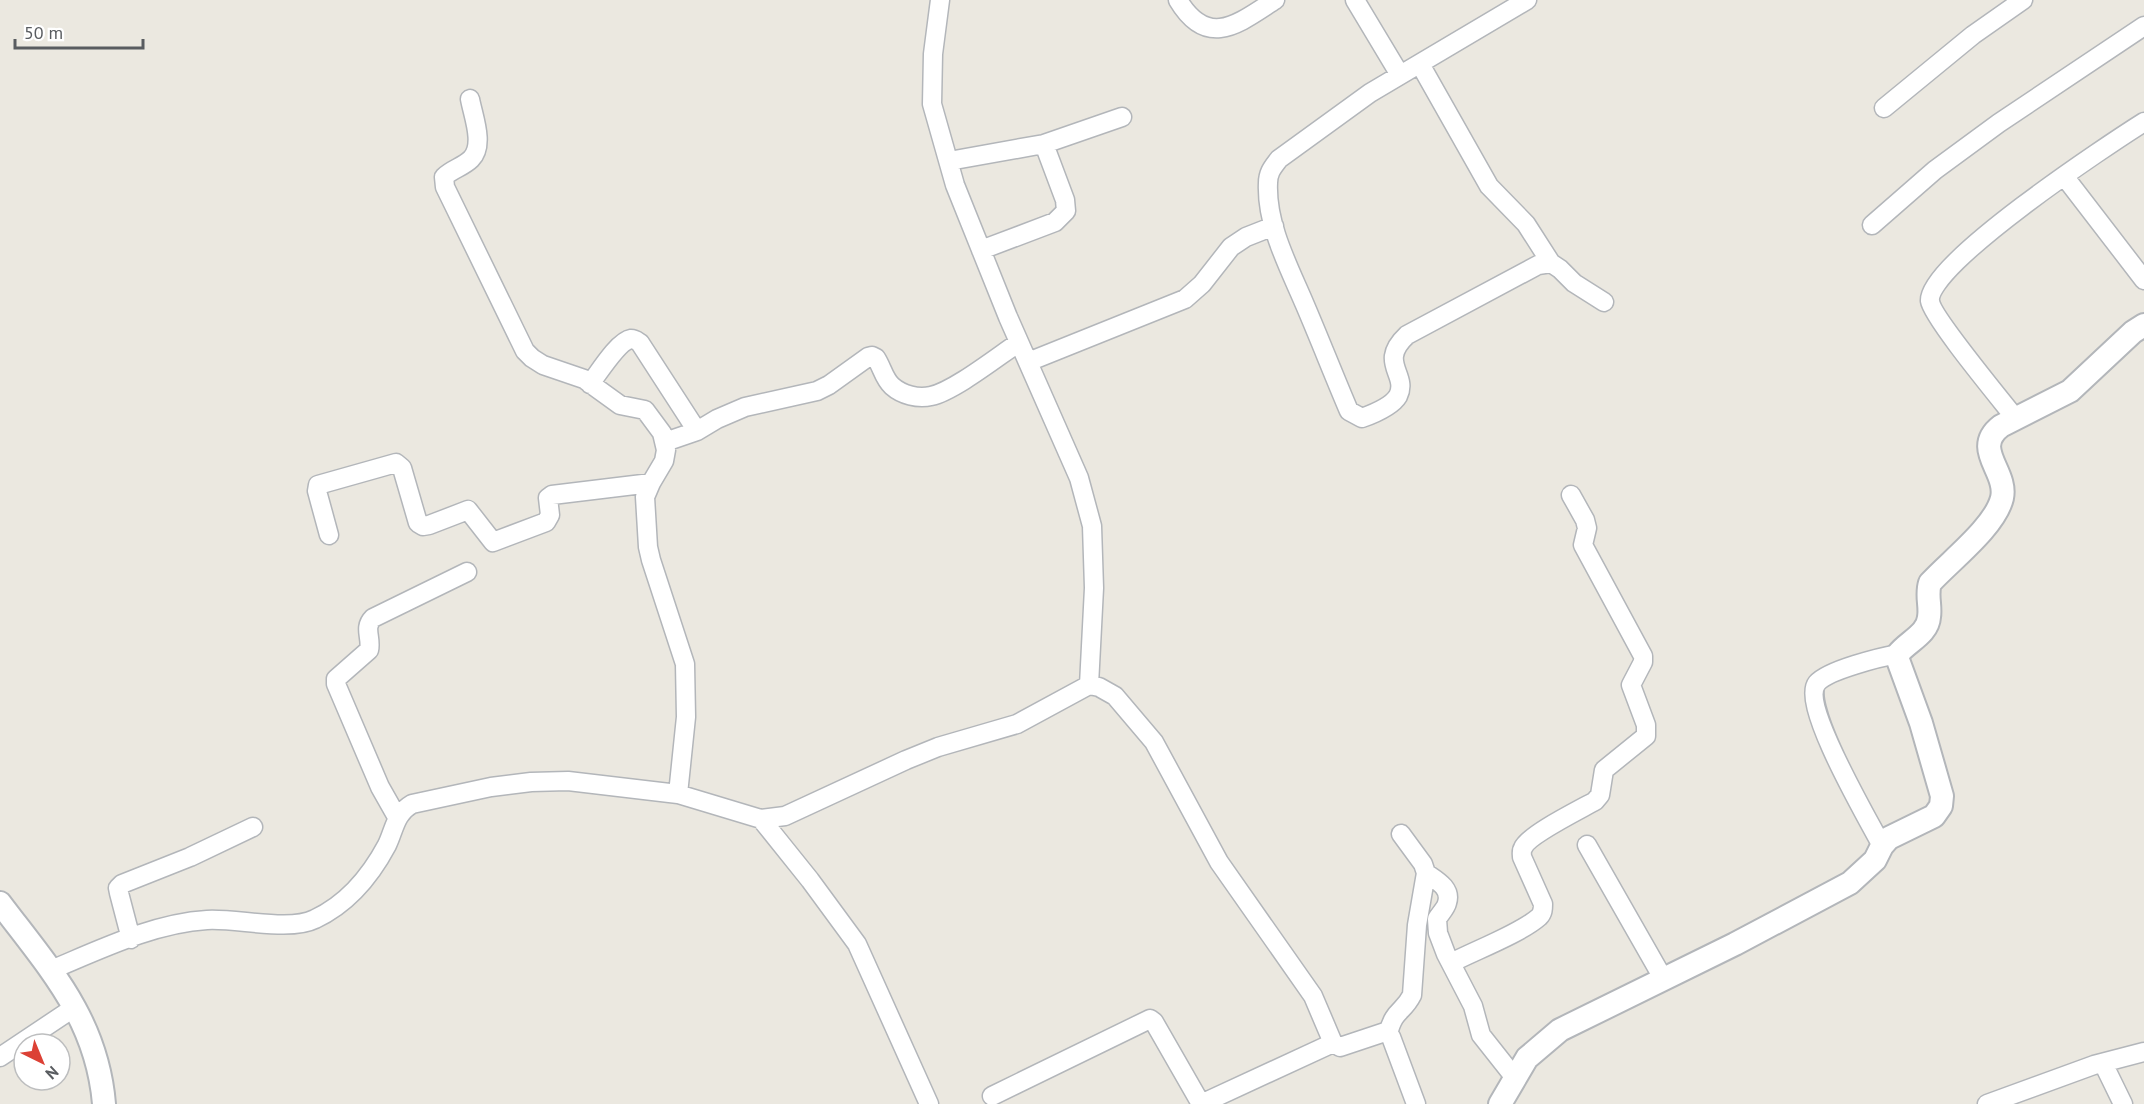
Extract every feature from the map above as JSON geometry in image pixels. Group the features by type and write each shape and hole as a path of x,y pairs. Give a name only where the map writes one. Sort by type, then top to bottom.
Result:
{"street":[{"path":"940,0 933,54 932,104 963,207 1018,343 1079,478 1092,525 1094,588 1089,685"},
{"path":"1178,0 1185,12 1203,25 1217,28 1230,27 1275,0"},
{"path":"1355,0 1400,75"},
{"path":"1527,0 1370,93 1279,159 1270,170 1268,183 1270,211 1288,266 1349,411 1362,418 1390,403 1398,395 1399,385 1392,355 1397,345 1407,335 1538,265 1551,263"},
{"path":"1884,108 2013,3"},
{"path":"1872,225 1935,170 1999,123 2144,26"},
{"path":"1420,64 1489,186 1526,224 1551,263 1574,283 1604,302"},
{"path":"470,99 478,143 476,153 444,177 445,187 525,351 543,365 576,375 620,405 645,410 662,433 665,442 664,461 645,496 645,508 651,560 685,664 686,717 678,794"},
{"path":"949,161 1044,144 1122,117"},
{"path":"2016,419 1947,329 1930,303 1930,292 1975,243 2094,153 2144,122"},
{"path":"981,250 1055,222 1066,211 1065,200 1044,144"},
{"path":"2064,176 2144,280"},
{"path":"1028,362 1185,299 1202,284 1231,247 1246,237 1274,226"},
{"path":"1882,846 1837,761 1814,701 1813,690 1817,683 1825,677 1879,657 1898,654 1927,626 1930,584 1977,537 2001,501 2001,482 1990,453 1989,441 1992,433 2001,426 2070,391 2133,332 2144,325"},
{"path":"590,384 609,358 630,339 635,339 697,432"},
{"path":"665,442 697,432 723,416 745,407 817,392 872,356 888,382 900,392 912,396 934,395 952,386 1018,343"},
{"path":"329,535 317,491 318,485 396,463 402,468 418,523 423,526 429,525 468,510 493,542 546,522 550,515 548,498 552,495 651,483"},
{"path":"1450,963 1521,928 1540,916 1544,911 1543,904 1522,857 1522,849 1526,842 1595,801 1600,795 1604,770 1646,736 1646,725 1631,685 1643,662 1643,656 1583,545 1587,528 1571,495"},
{"path":"397,817 380,787 336,679 369,650 371,645 368,622 468,572"},
{"path":"1500,1104 1527,1058 1560,1030 1664,980 1850,883 1875,860 1889,838 1934,816 1941,806 1942,796 1898,654"},
{"path":"51,970 171,926 206,920 285,925 313,921 359,886 387,844 397,817 403,809 412,804 491,787 531,782 568,781 678,794 761,819 785,816 938,747 1017,724 1089,685 1099,687 1115,696 1154,742 1219,862 1313,996 1333,1043 1340,1047 1385,1032 1388,1034 1416,1104"},
{"path":"761,819 810,880 856,944 928,1104"},
{"path":"131,939 118,888 122,884 190,857 253,827"},
{"path":"1388,1034 1391,1020 1397,1011 1409,1002 1412,995 1417,925 1426,873 1423,864 1401,834"},
{"path":"1587,845 1664,980"},
{"path":"1426,873 1445,887 1448,895 1447,904 1437,919 1438,933 1450,963 1473,1006 1482,1035 1515,1078"},
{"path":"0,903 51,970 75,1007 94,1047 105,1104"},
{"path":"0,1057 75,1007"},
{"path":"992,1096 1150,1019 1154,1022 1201,1104 1333,1043"},
{"path":"1987,1104 2050,1080 2144,1052"},
{"path":"2103,1063 2123,1104"}]}
